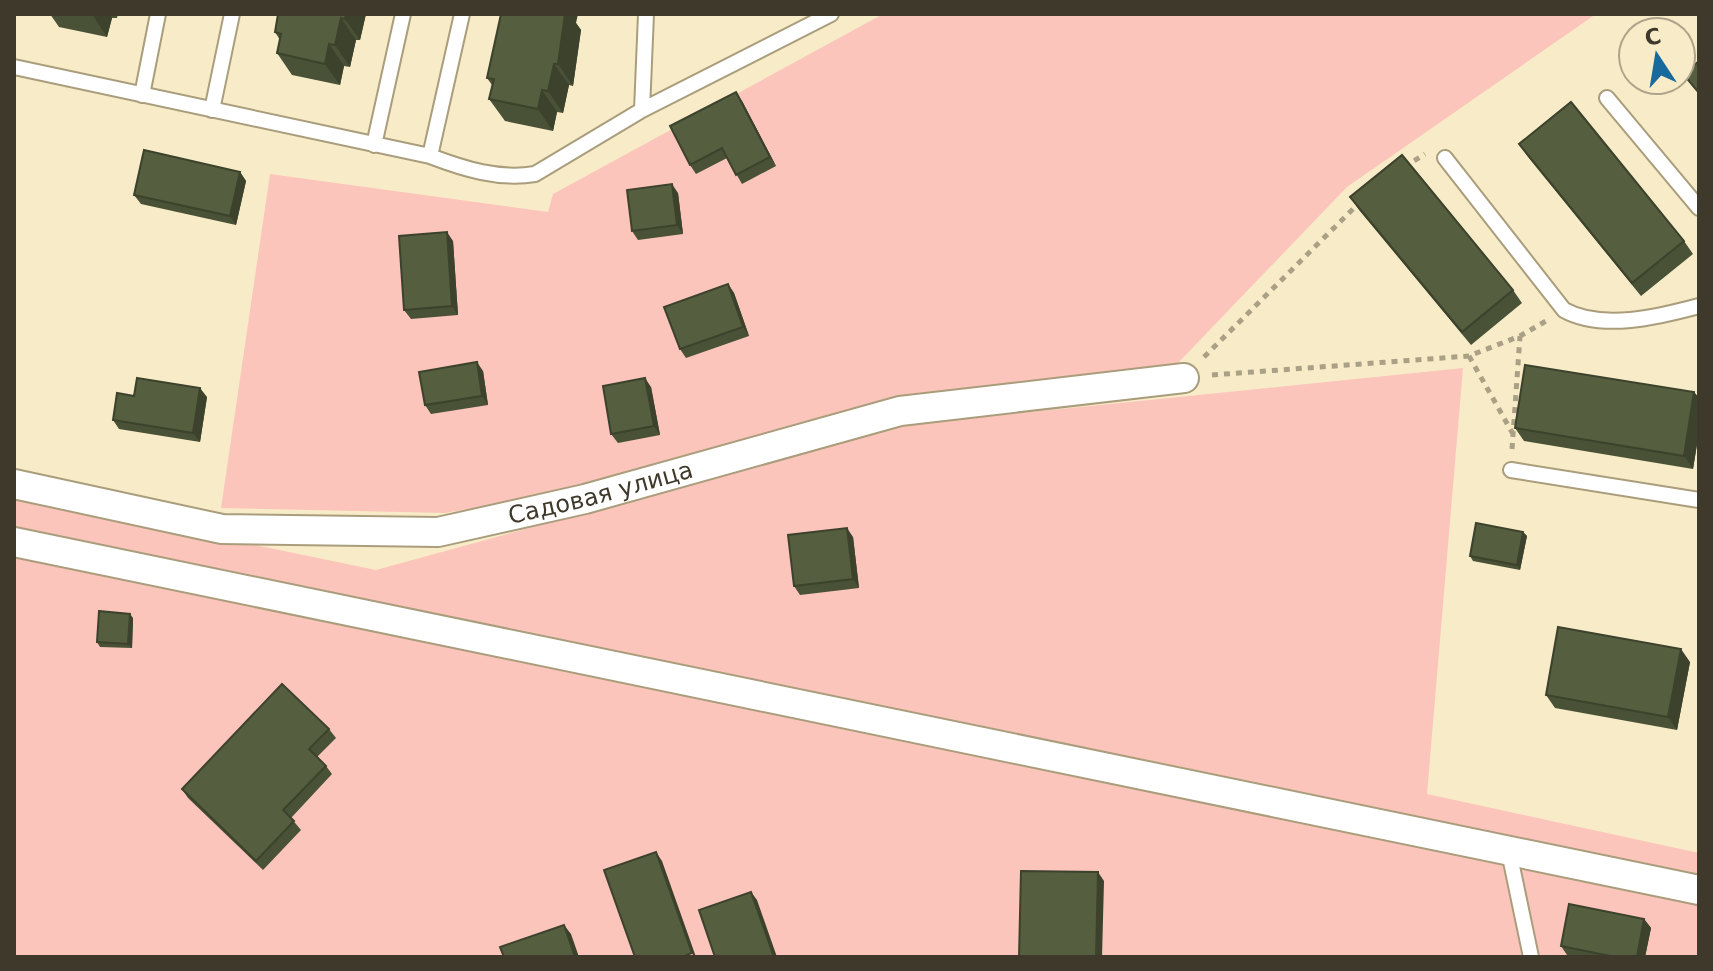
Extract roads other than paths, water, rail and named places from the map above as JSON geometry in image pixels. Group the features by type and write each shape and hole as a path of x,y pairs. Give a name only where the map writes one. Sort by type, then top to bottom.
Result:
{"street":[{"name":"Садовая улица","path":"14,484 222,529 438,532 585,499 900,411 1184,378"},
{"path":"14,542 1699,890"}],"lane":[{"path":"142,95 158,14"},
{"path":"212,110 232,14"},
{"path":"374,145 403,14"},
{"path":"430,156 462,14"},
{"path":"642,110 646,14"},
{"path":"14,67 430,156 491,175 516,177 535,174 642,110 831,14"},
{"path":"1607,98 1699,208"},
{"path":"1445,158 1564,310 1583,321 1660,317 1699,306"},
{"path":"1511,470 1699,500"},
{"path":"1509,852 1531,957"}]}
